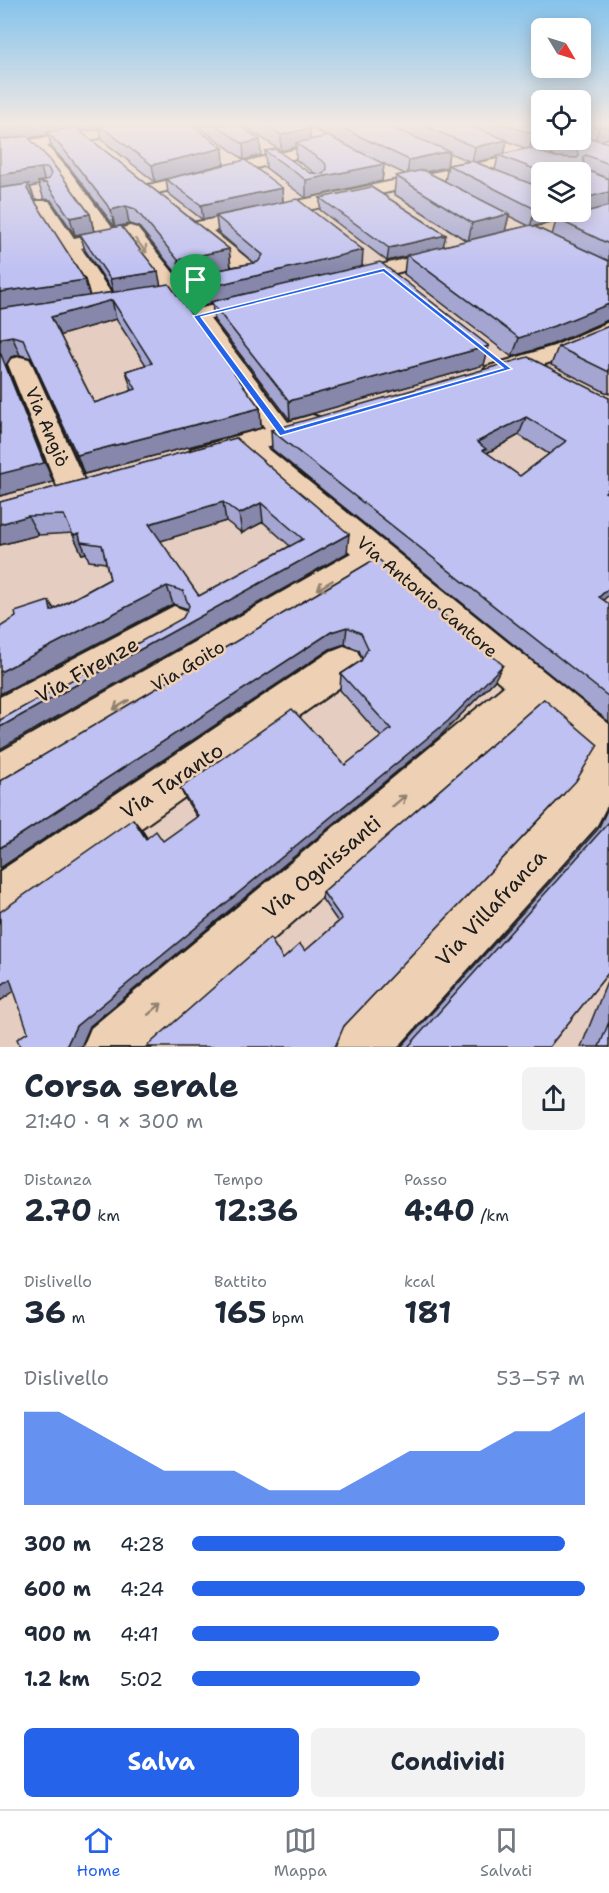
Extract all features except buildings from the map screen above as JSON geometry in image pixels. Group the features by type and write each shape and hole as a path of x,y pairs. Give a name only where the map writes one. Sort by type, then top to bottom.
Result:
{"street":[{"path":"63,174 110,236"},
{"path":"150,190 214,174"},
{"path":"257,174 321,221"},
{"path":"386,174 444,191"},
{"path":"197,229 452,174"},
{"path":"480,174 491,178"},
{"path":"134,177 252,272 183,288"},
{"path":"374,190 392,202"},
{"path":"41,196 107,305"},
{"path":"591,219 609,214"},
{"path":"486,245 581,222"},
{"path":"587,222 609,231"},
{"path":"507,224 548,245"},
{"path":"70,244 130,232 183,288 196,316 283,434"},
{"path":"329,284 464,250 446,238"},
{"path":"366,256 402,284"},
{"path":"196,316 274,297"},
{"path":"474,378 508,362 562,351 609,329"},
{"path":"508,362 552,380"},
{"name":"Via Angiò","path":"20,364 74,490"},
{"path":"176,463 283,434 335,417"},
{"name":"Via Antonio Cantore","path":"244,444 609,750"},
{"name":"Via Goito","path":"0,776 376,555"},
{"name":"Via Firenze","path":"0,718 174,622"},
{"name":"Via Taranto","path":"0,899 344,663"},
{"name":"Via Ognissanti","path":"110,1047 534,686"},
{"name":"Via Villafranca","path":"362,1047 580,811 609,761"}],"route":[{"path":"384,270 508,369 335,417 283,434 196,316 384,270"}]}
